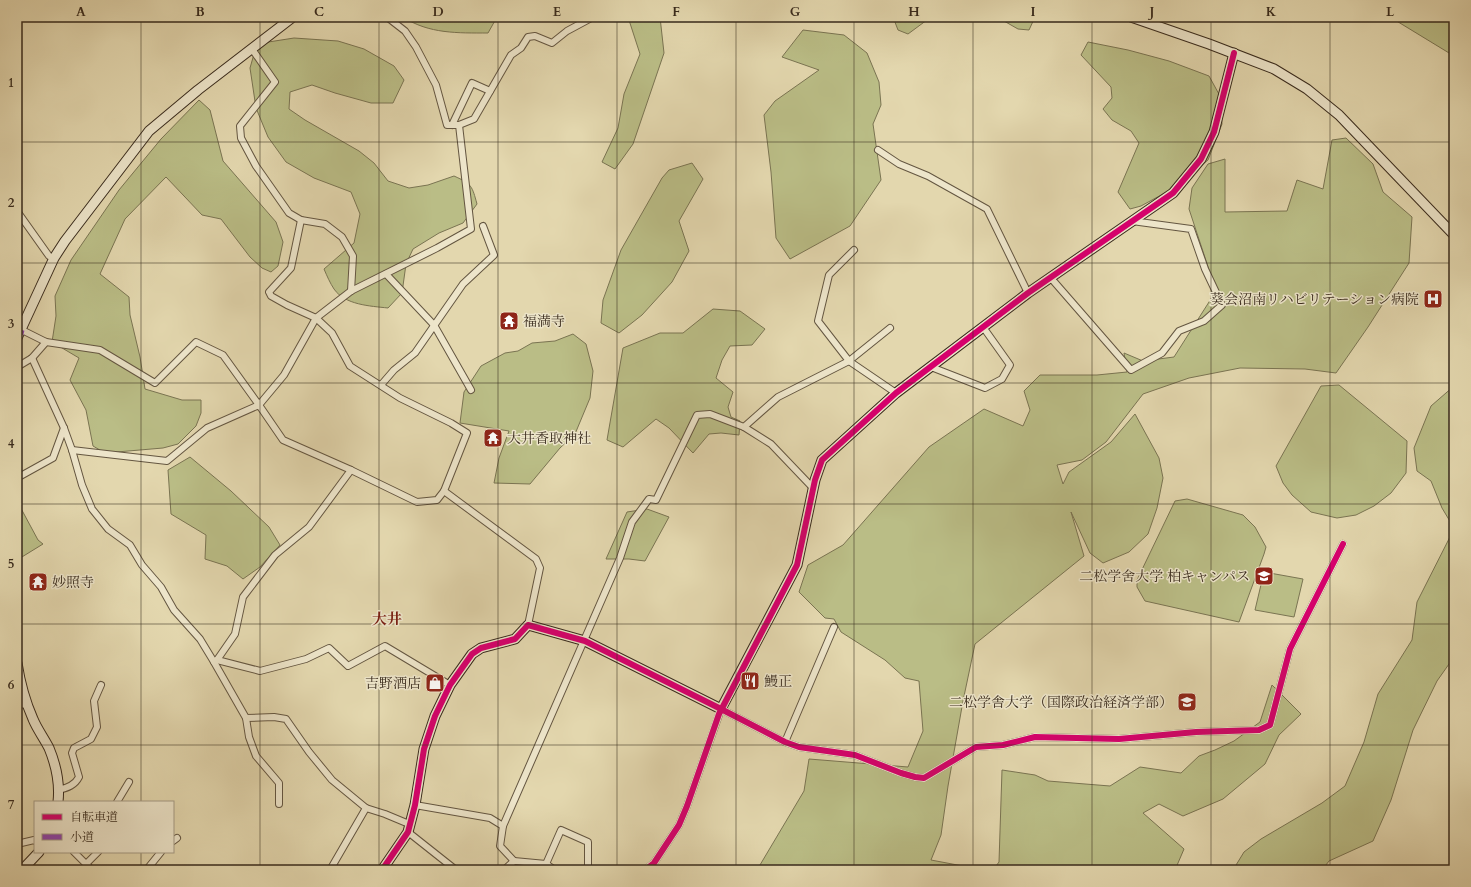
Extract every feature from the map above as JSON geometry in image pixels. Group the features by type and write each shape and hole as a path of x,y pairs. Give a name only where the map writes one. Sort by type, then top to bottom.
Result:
{"street":[{"path":"17,338 54,258 65,240 149,131 198,90 293,17"},
{"path":"387,17 405,31 416,47 436,85 446,125 459,125 474,119 511,55 522,48 528,37 535,36 552,44 567,31 593,17"},
{"path":"1131,17 1234,53 1274,69 1307,89 1339,115 1454,235"},
{"path":"252,49 275,82 240,126 241,138 256,166 289,213 301,220 325,224 342,238 353,256 351,291"},
{"path":"645,870 654,863 679,825 721,709 797,565 813,488 822,460 896,393 1050,277 1173,193 1201,159 1214,132 1234,53"},
{"path":"452,125 472,83 490,91"},
{"path":"72,450 167,461 207,428 259,406 284,375 316,318 351,291 437,248 471,229 459,125"},
{"path":"878,150 899,164 928,176 987,209 1028,293"},
{"path":"17,211 50,256 54,258"},
{"path":"22,330 46,342 100,350 155,383 196,342 223,355 283,440 351,470 417,502 437,500 444,491 467,433 451,423 400,398 350,366 332,333 316,318 276,299 271,296 269,292 291,268 301,220"},
{"path":"1050,277 1131,370 1162,352 1179,331 1204,321 1222,305 1205,269 1191,229 1132,221"},
{"path":"381,386 394,370 415,353 463,284 494,255 483,226"},
{"path":"854,250 829,275 818,321 849,361 896,393"},
{"path":"386,274 434,325 471,390"},
{"path":"931,367 985,388 1002,379 1010,365 983,327"},
{"path":"744,427 778,397 849,361 890,328"},
{"path":"17,367 32,358 46,342"},
{"path":"32,358 64,428 82,485 92,509 108,529 130,545 142,565 161,587 174,610 200,638 216,661 246,718 249,737 256,756 279,783 279,804"},
{"path":"555,870 546,864 514,861 500,846 503,826 585,641 620,558 632,522 649,499 656,500 697,415 710,414 744,427 770,444 813,488"},
{"path":"17,478 53,458 64,428"},
{"path":"216,661 235,634 243,597 275,555 309,527 351,470"},
{"path":"382,870 408,828 415,805 424,749 435,716 450,686 472,654 481,648 515,639 528,625 540,568 539,562 536,558 444,491"},
{"path":"528,625 585,641 785,742 799,747 855,755 901,773 924,778 976,747 1003,744 1035,737 1119,739 1196,732 1260,730 1270,725 1290,649 1343,544"},
{"path":"785,742 834,627"},
{"path":"216,661 260,671 306,659 329,648 348,666 385,646 450,686"},
{"path":"17,663 27,704 54,762 58,801"},
{"path":"58,790 65,789 76,783 79,777 72,753 74,748 91,739 97,727 94,701 100,685"},
{"path":"17,705 27,704"},
{"path":"246,718 274,717 286,719 332,780 366,808 385,814 408,828 456,870"},
{"path":"118,801 129,782"},
{"path":"415,805 490,818 503,826"},
{"path":"330,870 366,808"},
{"path":"546,864 561,830 588,842 588,870"},
{"path":"17,844 34,840"},
{"path":"22,870 38,853"},
{"path":"75,853 92,870"},
{"path":"86,864 97,853"},
{"path":"148,869 161,853"},
{"path":"504,870 514,861"}],"green space":[{"path":"403,17 497,17 488,33 477,33 433,30 413,23"},
{"path":"628,17 660,17 664,53 633,144 615,169 602,162 618,128 624,94 640,54"},
{"path":"893,17 931,17 908,34 898,30"},
{"path":"997,17 1035,17 1029,30 1018,29"},
{"path":"1390,17 1454,17 1454,56"},
{"path":"803,30 844,35 867,53 879,82 881,105 873,124 881,180 850,226 790,259 776,238 771,172 764,115 775,101 819,70 782,57"},
{"path":"294,38 338,41 364,49 394,66 404,80 393,103 371,103 312,85 290,92 289,109 305,120 359,151 374,163 388,181 409,188 428,185 454,176 468,184 474,193 477,204 463,223 439,233 413,249 406,264 402,293 388,308 351,302 334,289 324,269 354,243 360,214 351,192 314,178 286,162 268,137 256,108 250,68 254,54 262,43"},
{"path":"1088,42 1128,50 1169,61 1209,76 1220,96 1222,124 1208,160 1174,188 1141,206 1130,209 1118,192 1139,143 1131,131 1112,120 1103,109 1112,98 1111,87 1081,55"},
{"path":"199,100 210,110 223,161 276,222 283,242 278,266 271,272 262,268 250,257 221,219 202,215 166,177 125,219 100,274 129,297 130,315 140,357 145,389 182,400 201,400 201,413 196,426 178,444 163,448 105,453 93,446 86,410 70,380 79,358 52,342 56,316 55,296 71,260 119,190 161,139"},
{"path":"1346,138 1373,164 1383,192 1412,217 1409,263 1368,327 1336,373 1305,369 1240,368 1189,378 1143,394 1106,442 1082,460 1057,465 1063,484 1069,472 1111,442 1135,414 1159,458 1163,478 1157,508 1148,534 1129,552 1103,563 1090,553 1071,512 1084,556 975,644 963,701 941,835 931,860 968,867 974,870 757,870 804,791 809,759 908,767 923,731 919,681 905,678 885,660 841,632 834,619 825,618 799,592 808,565 843,545 929,447 984,409 1023,426 1030,410 1024,391 1040,375 1097,375 1127,372 1124,353 1143,361 1174,357 1216,291 1189,209 1192,188 1208,164 1225,159 1225,212 1287,211 1297,180 1323,189 1332,140"},
{"path":"692,163 703,179 679,221 689,251 672,282 642,315 619,333 601,323 603,300 621,250 662,178 669,170"},
{"path":"713,309 740,311 765,329 752,345 730,346 722,360 716,378 733,392 728,407 731,417 740,421 739,435 721,433 709,434 693,453 669,428 656,419 623,447 607,440 623,348 660,333 683,333"},
{"path":"573,334 586,344 593,371 590,398 575,434 560,448 530,484 494,483 499,458 509,431 460,423 464,392 481,366 505,353 518,351 532,343 555,341"},
{"path":"1339,385 1407,441 1406,473 1391,493 1374,506 1356,515 1337,518 1311,512 1292,495 1283,483 1276,466 1321,386"},
{"path":"1454,386 1454,528 1442,508 1431,481 1417,471 1414,448 1431,406"},
{"path":"190,457 231,491 269,527 280,545 260,567 243,579 227,566 205,559 206,535 171,514 168,470"},
{"path":"1187,499 1243,515 1255,527 1266,547 1239,622 1145,601 1137,587 1137,580 1175,501"},
{"path":"17,501 38,540 43,544 17,560"},
{"path":"647,509 669,517 645,561 606,559 627,512"},
{"path":"1454,529 1454,657 1437,681 1413,730 1391,800 1373,841 1329,861 1322,870 1233,870 1244,852 1261,839 1322,803 1345,786 1364,742 1378,694 1412,640 1417,602"},
{"path":"1264,572 1303,579 1294,617 1255,610"},
{"path":"1272,685 1301,714 1279,735 1265,764 1223,799 1183,816 1159,804 1143,813 1184,849 1175,870 993,870 999,862 1002,770 1035,775 1048,781 1110,786 1140,767 1181,773 1199,756 1234,741 1260,722"}],"marked path":[{"path":"17,349 22,330"}],"cycle path":[{"path":"645,870 654,863 679,825 719,714 797,565 815,480 822,460 896,393 1028,293 1173,193 1201,159 1214,132 1234,53"},
{"path":"382,870 408,832 415,805 424,749 435,716 450,685 472,654 481,648 515,639 528,625 585,641 785,742 799,747 855,755 901,773 924,778 976,747 1003,745 1035,737 1119,739 1196,732 1259,730 1270,725 1290,649 1343,544"}],"place":[{"name":"葵会沼南リハビリテーション病院","path":"1433,299"},
{"name":"福満寺","path":"509,321"},
{"name":"大井香取神社","path":"493,438"},
{"name":"二松学舍大学 柏キャンパス","path":"1264,576"},
{"name":"妙照寺","path":"38,582"},
{"name":"鰻正","path":"750,681"},
{"name":"吉野酒店","path":"435,683"},
{"name":"二松学舎大学（国際政治経済学部）","path":"1187,702"}],"district":[{"name":"大井","path":"387,619"}]}
